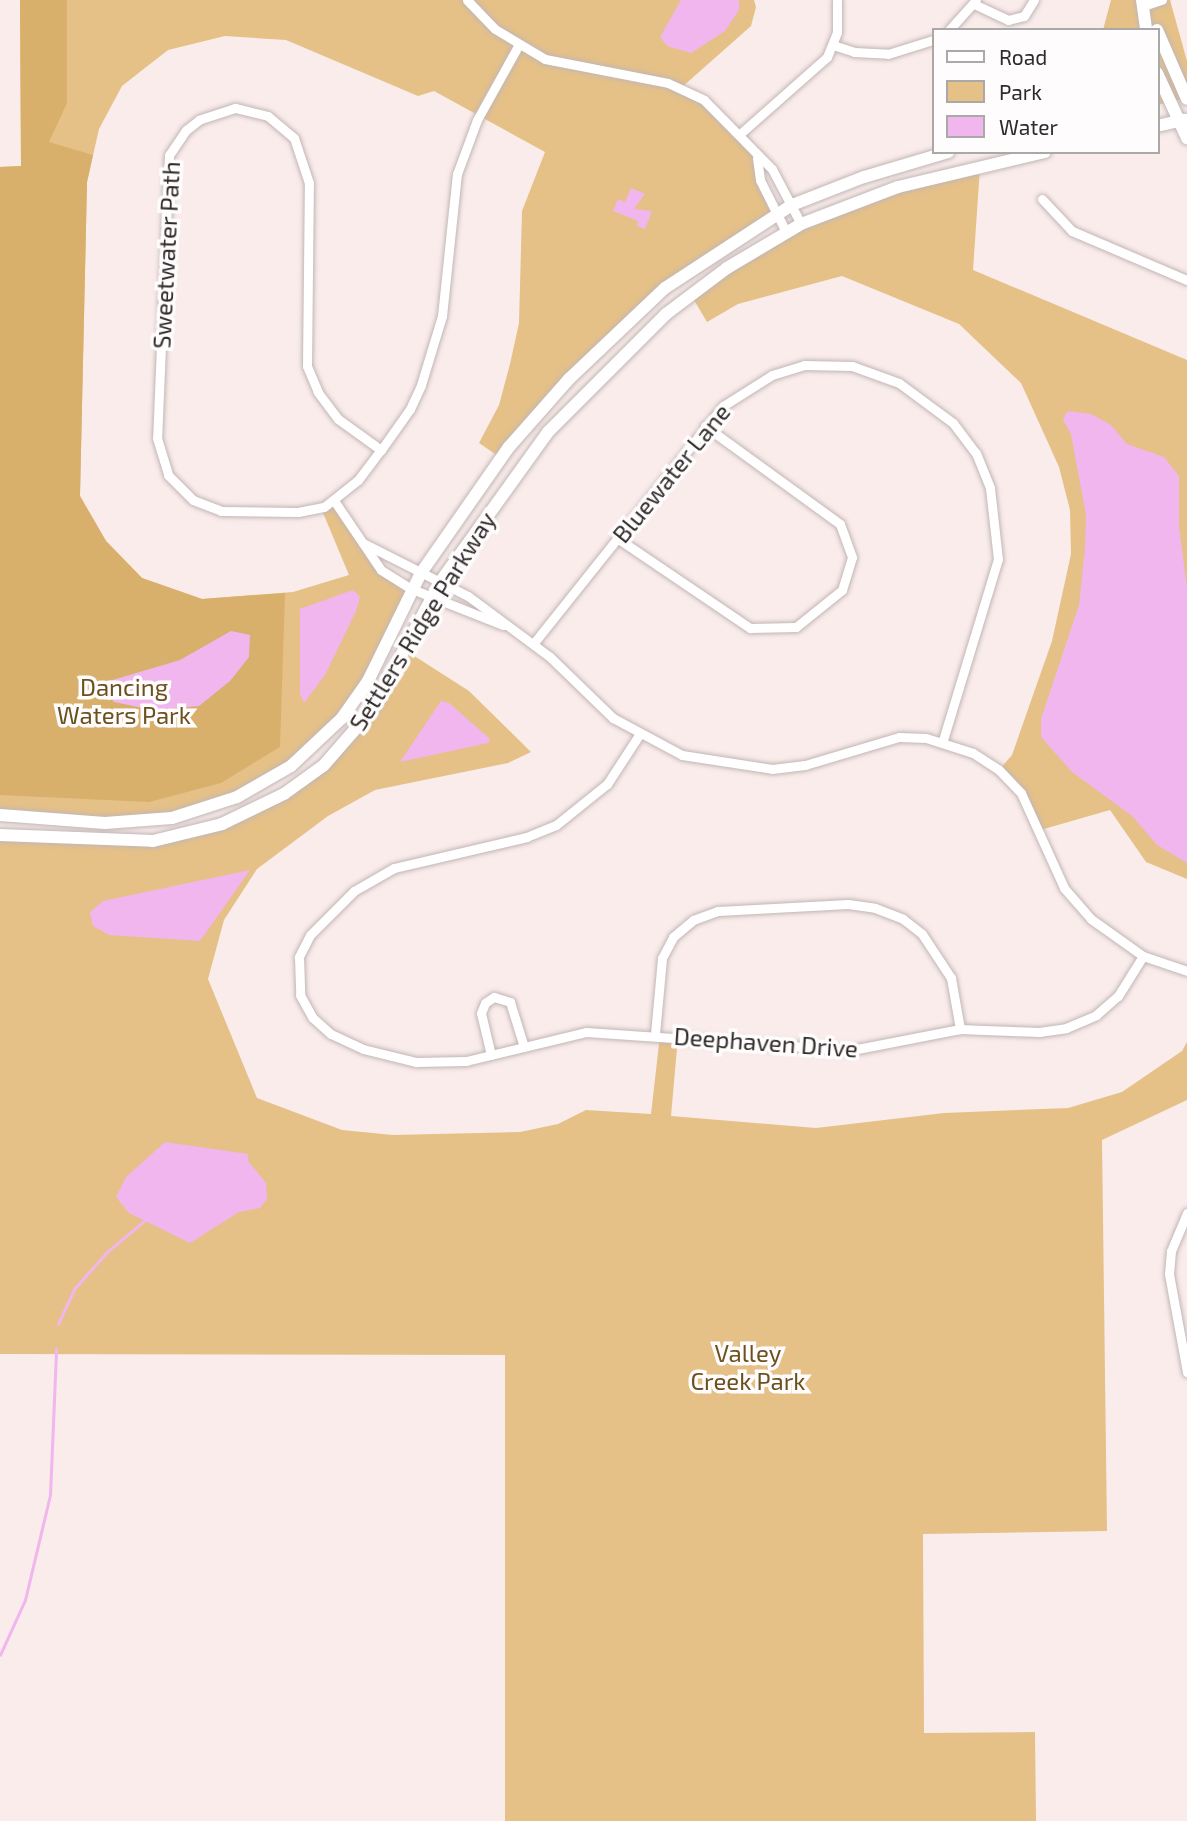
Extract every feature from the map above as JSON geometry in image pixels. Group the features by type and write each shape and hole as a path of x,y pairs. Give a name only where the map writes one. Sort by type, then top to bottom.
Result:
{"street":[{"path":"467,0 518,46 560,65 668,83 704,100 741,133 757,158 772,169 801,224"},
{"path":"741,133 815,70 833,45 837,0"},
{"path":"951,28 975,2 1008,20 1024,16 1034,0"},
{"path":"1142,3 1162,0"},
{"path":"1142,3 1146,28"},
{"path":"1142,3 1156,28"},
{"path":"1159,35 1187,98 1163,103"},
{"path":"833,45 854,52 888,54 932,40"},
{"path":"505,626 412,589 381,570 335,502 381,450 410,409 433,356 457,174 477,120 518,46"},
{"path":"1159,83 1163,103 1183,120 1187,138"},
{"name":"Sweetwater Path","path":"335,502 298,512 207,508 180,489 160,456 157,439 166,170 177,141 199,120 235,108 251,110 268,116 294,138 309,183 307,366 326,406 381,450"},
{"path":"1159,126 1183,120"},
{"name":"Settlers Ridge Parkway","path":"0,815 150,821 205,809 257,788 291,766 342,718 368,681 421,573 509,447 569,379 666,288 776,213 863,177 941,154"},
{"name":"Settlers Ridge Parkway","path":"0,835 153,841 222,824 266,805 324,765 358,728 385,690 432,596 548,432 666,314 727,268 801,224 898,187 1037,154"},
{"path":"757,158 760,180 786,232"},
{"path":"1041,199 1072,231 1187,280"},
{"name":"Bluewater Lane","path":"533,644 705,426 736,395 772,375 804,365 852,366 899,383 953,423 976,453 990,488 998,559 942,743"},
{"path":"617,538 750,628 796,628 836,598 851,571 852,557 840,524 705,426"},
{"path":"363,544 468,596 505,626 533,644 597,705 639,735 702,760 772,769 806,765 899,737 942,743 990,764 1021,793 1064,888 1091,919 1143,956 1187,971"},
{"name":"Deephaven Drive","path":"639,735 607,784 556,825 527,837 376,876 323,921 303,946 297,969 300,995 313,1018 331,1034 382,1056 416,1062 491,1055 586,1032 655,1034 852,1050 960,1029 1039,1032 1066,1028 1096,1015 1118,996 1143,956"},
{"path":"655,1034 662,958 673,937 693,920 718,911 848,904 884,912 922,934 951,978 960,1029"},
{"path":"491,1055 481,1013 485,1003 494,997 510,1002 524,1047"},
{"path":"1187,1213 1171,1251 1169,1275 1187,1373"}],"green space":[{"name":"Dancing Waters Park","path":"20,0 754,0 756,7 751,26 681,88 704,100 757,158 760,180 776,213 665,288 501,458 479,443 499,405 510,364 519,323 522,211 545,152 434,91 418,96 286,40 225,36 168,50 122,86 99,129 87,182 80,496 106,541 142,578 202,599 293,592 349,575 321,508 335,502 370,558 412,589 342,718 256,788 150,821 0,815 0,167 21,166"},
{"path":"20,0 67,0 67,103 49,142 93,155 87,182 80,496 106,541 142,578 202,599 285,593 280,747 221,783 149,802 0,795 0,167 21,166"},
{"path":"1111,0 1170,0 1187,61 1187,98 1159,105 1159,28 1104,28"},
{"path":"980,168 973,270 1187,360 1187,879 1146,862 1110,810 1037,831 1032,813 999,770 1012,755 1052,641 1071,554 1070,510 1059,467 1021,383 959,324 842,276 738,304 707,322 691,295 801,224"},
{"name":"Valley Creek Park","path":"405,650 469,691 531,752 508,763 375,790 328,816 257,869 224,920 208,979 257,1098 342,1130 393,1135 520,1132 558,1124 586,1110 651,1114 660,1035 678,1037 671,1116 816,1128 944,1113 1068,1108 1122,1092 1182,1051 1187,1042 1187,1100 1102,1140 1107,1531 923,1534 924,1733 1035,1732 1036,1821 505,1821 505,1355 0,1354 0,835 130,843 244,816 343,745"}],"water":[{"path":"681,0 739,0 739,10 725,31 691,53 667,46 660,37"},
{"path":"631,188 645,194 634,209 652,211 645,229 637,226 638,221 613,211 618,199 625,202"},
{"path":"1067,411 1091,414 1111,425 1127,444 1164,457 1179,476 1179,526 1187,588 1187,863 1157,845 1132,816 1072,772 1041,737 1041,719 1079,605 1085,549 1086,515 1071,434 1063,420"},
{"path":"353,590 360,597 356,611 325,675 304,703 300,694 300,609"},
{"path":"231,631 250,635 249,657 230,681 199,706 153,710 114,702 105,691 106,682 180,660"},
{"path":"441,701 449,703 490,739 488,743 400,762"},
{"path":"250,870 200,941 109,935 93,926 90,912 103,901"},
{"path":"165,1142 248,1154 248,1161 266,1183 267,1199 260,1208 239,1212 190,1243 129,1213 116,1197 126,1177"}],"waterway":[{"path":"58,1324 75,1288 107,1252 149,1217"},
{"path":"0,1655 25,1600 50,1495 56,1349"}]}
